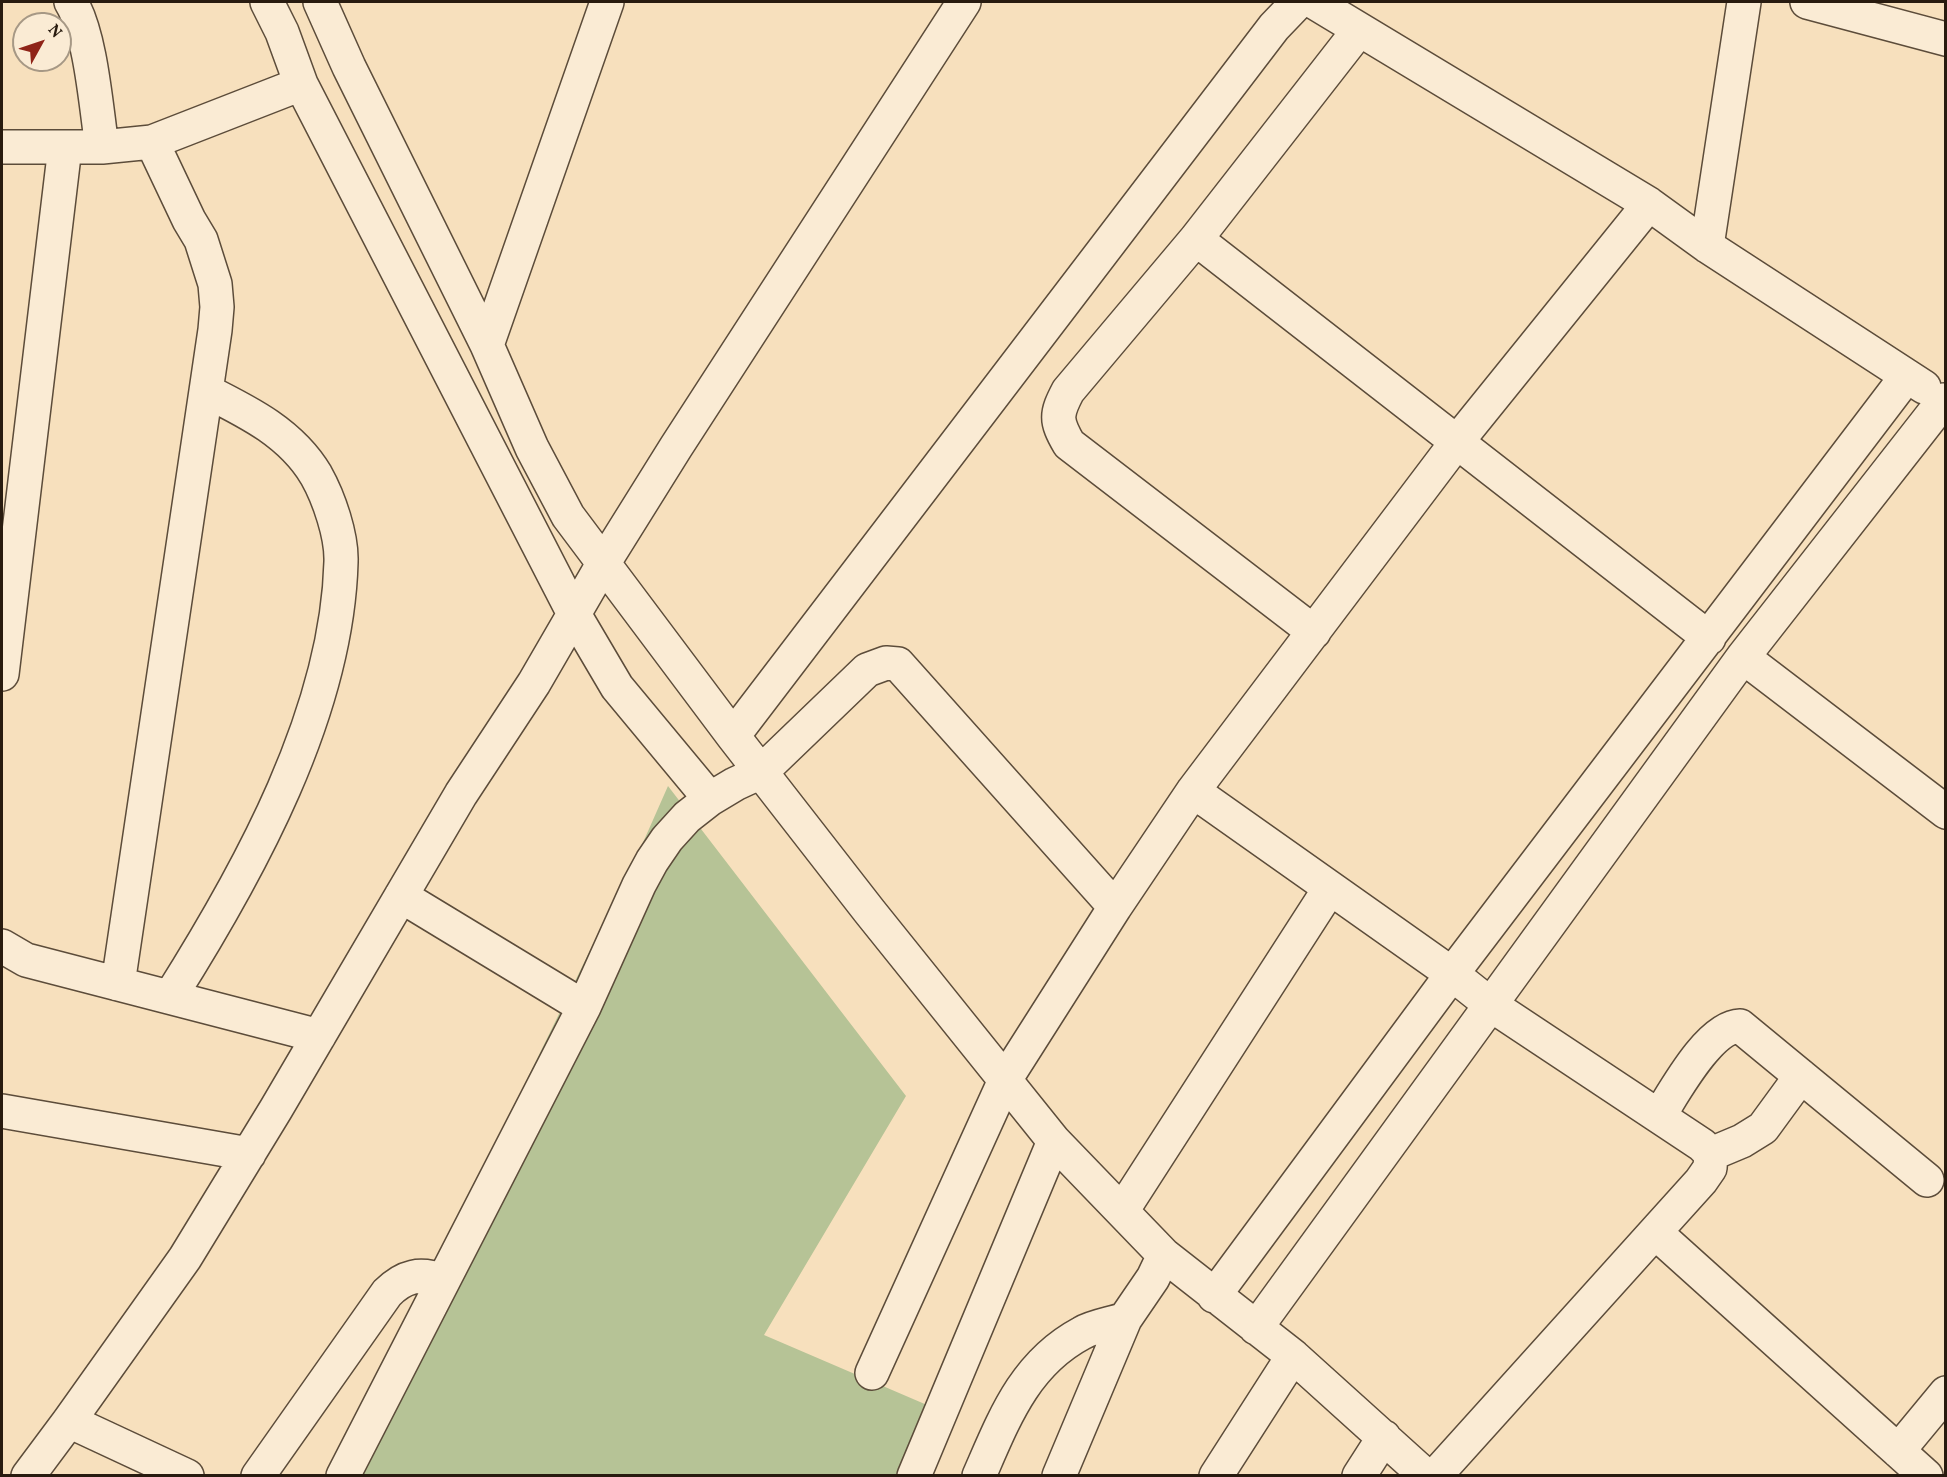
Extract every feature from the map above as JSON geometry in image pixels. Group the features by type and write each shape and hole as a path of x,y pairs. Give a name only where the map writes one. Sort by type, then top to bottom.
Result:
{"street":[{"path":"71,2 77,12 86,41 102,147"},
{"path":"267,2 282,32 300,84 574,614 617,687 710,799"},
{"path":"282,32 292,2"},
{"path":"320,2 349,67 487,345 532,448 568,516 603,564 870,912 1054,1141 1164,1256 1293,1356 1426,1476"},
{"path":"487,345 607,2"},
{"path":"28,1476 185,1258 461,795 534,683 603,564 676,447 964,2"},
{"path":"733,736 1274,27 1298,2"},
{"path":"1256,1328 1743,657 1945,400 1906,377 1707,246 1649,204 1314,2"},
{"path":"1707,246 1744,2"},
{"path":"1807,2 1946,39"},
{"path":"1314,632 1069,444 1059,428 1058,412 1068,391 1196,239 1359,30"},
{"path":"2,147 102,147 152,142 300,84"},
{"path":"118,984 217,307 215,284 201,240 152,142"},
{"path":"2,674 65,147"},
{"path":"872,1373 1005,1080 1115,907 1193,791 1456,443 1649,204"},
{"path":"1196,239 1709,638"},
{"path":"1214,1296 1452,974 1906,377"},
{"path":"170,997 245,872 304,737 325,675 337,608 341,560 334,516 316,475 288,440 252,414 206,391"},
{"path":"1743,657 1946,812"},
{"path":"343,1476 584,1007 652,861 687,817 710,799 761,772 867,670 886,663 898,664 1115,907"},
{"path":"1193,791 1452,974 1491,1005 1702,1144 1712,1154"},
{"path":"1122,1211 1330,888"},
{"path":"401,896 584,1007"},
{"path":"2,945 26,960 319,1036"},
{"path":"1659,1116 1700,1055 1717,1035 1731,1026 1740,1026 1927,1180"},
{"path":"1712,1154 1742,1142 1763,1128 1801,1077"},
{"path":"2,1111 249,1154"},
{"path":"914,1476 1054,1141"},
{"path":"1435,1476 1701,1182 1710,1168 1712,1154"},
{"path":"1656,1233 1926,1476"},
{"path":"1059,1476 1125,1319 1153,1278 1164,1256"},
{"path":"258,1476 387,1293 406,1278 418,1275 431,1276 443,1281"},
{"path":"980,1476 1009,1407 1033,1371 1082,1333 1125,1319"},
{"path":"1216,1476 1293,1356"},
{"path":"1898,1450 1946,1393"},
{"path":"69,1421 187,1476"},
{"path":"1359,1476 1384,1437"}],"green space":[{"path":"668,786 906,1096 764,1335 955,1417 930,1475 333,1476 645,838"}]}
